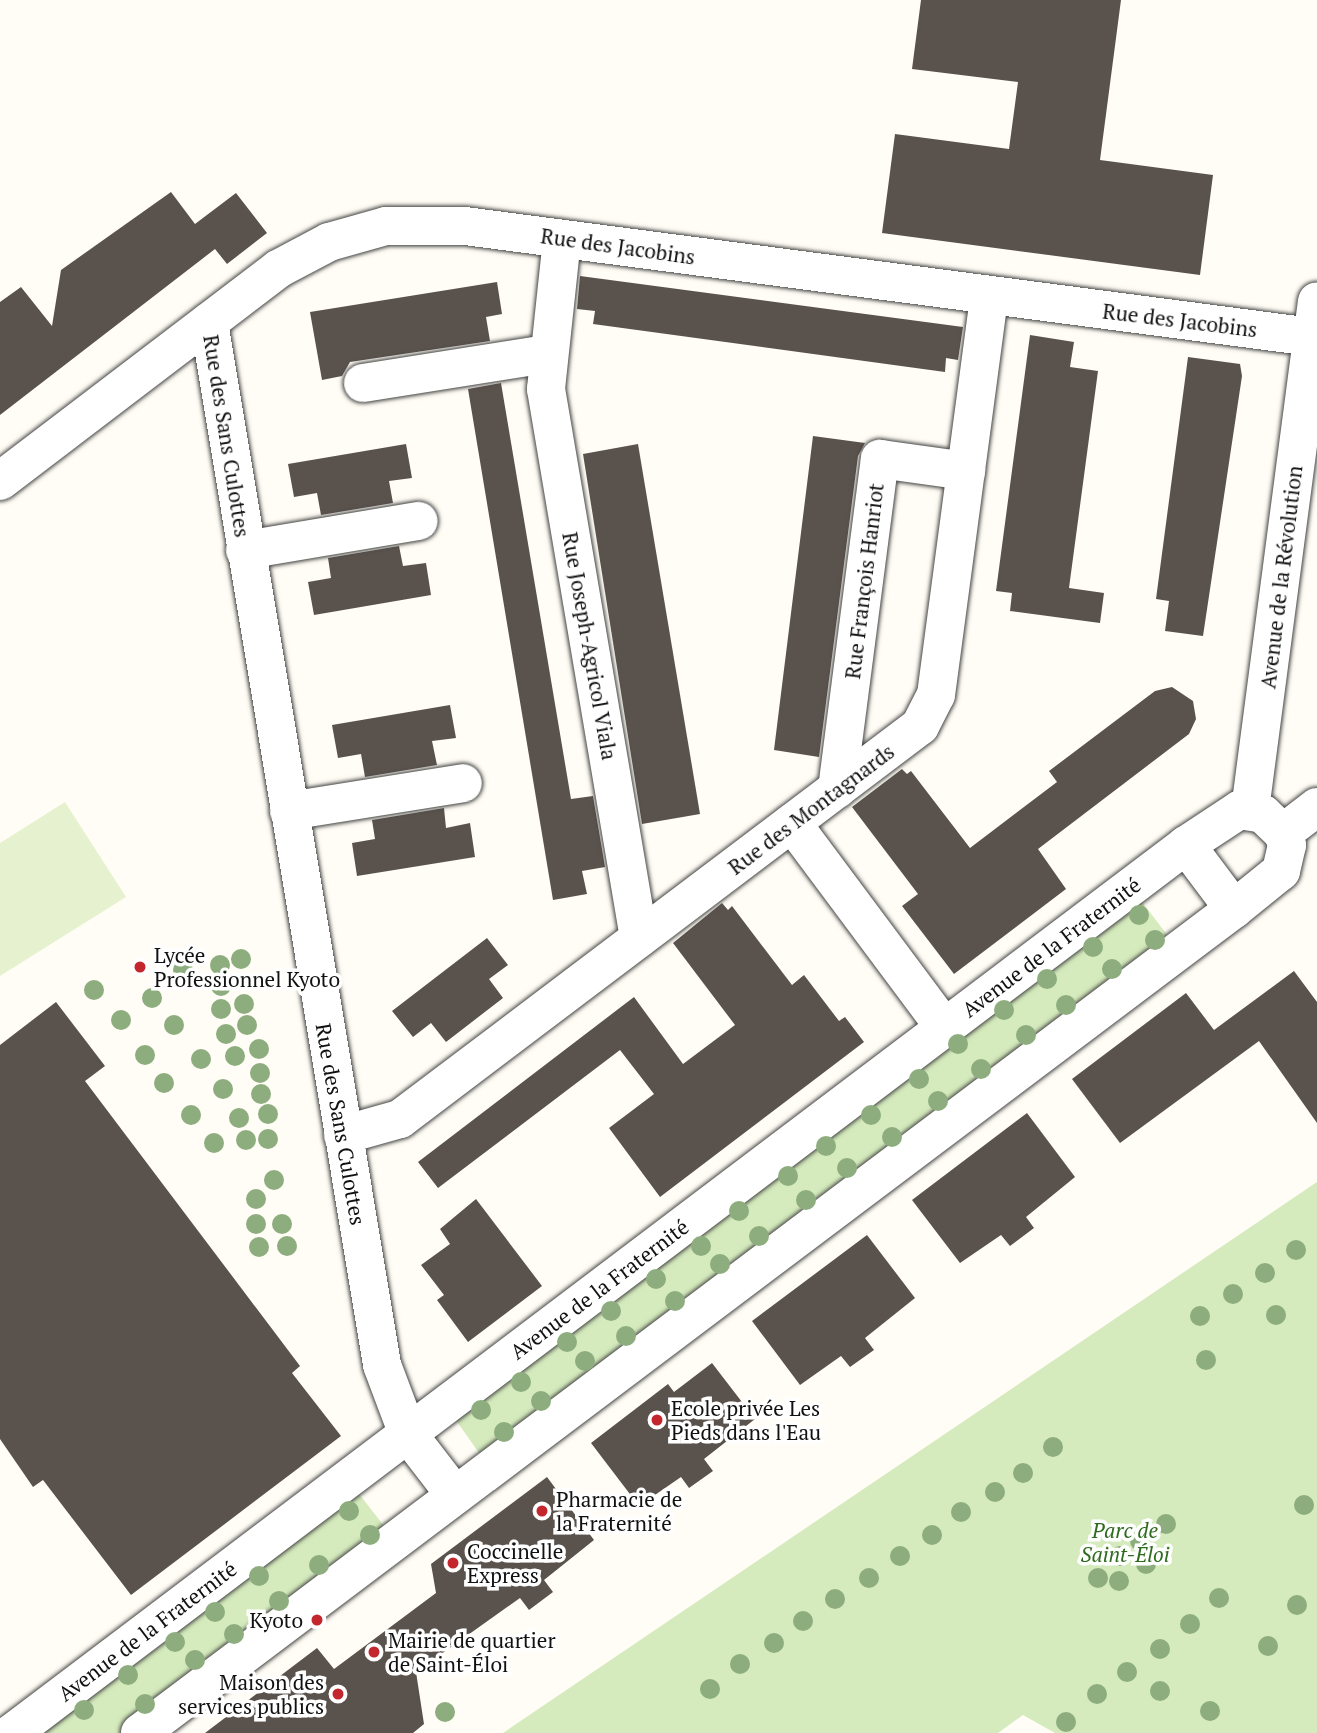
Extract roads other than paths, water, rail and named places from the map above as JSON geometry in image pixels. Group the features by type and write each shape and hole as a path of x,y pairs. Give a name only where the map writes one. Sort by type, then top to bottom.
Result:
{"street":[{"name":"Rue des Jacobins","path":"0,481 302,254 358,232 418,224 562,239 989,296 1315,319"},
{"name":"Rue Joseph-Agricol Viala","path":"562,239 547,354 546,389 639,938"},
{"name":"Rue des Montagnards","path":"343,1135 400,1119 837,789 931,712 989,296"},
{"name":"Avenue de la Révolution","path":"1250,810 1315,319"},
{"name":"Rue des Sans Culottes","path":"209,322 382,1365 408,1434 455,1495"},
{"path":"363,383 547,354"},
{"name":"Rue François Hanriot","path":"837,789 880,459 966,471"},
{"name":"Rue des Sans Culottes","path":"245,550 419,521"},
{"path":"289,811 463,782"},
{"path":"1283,833 1317,807"},
{"path":"140,1733 1234,909 1281,871 1287,845 1283,833 1263,814 1250,810 1230,813 1186,845 1234,909"},
{"path":"792,823 945,1028"},
{"name":"Avenue de la Fraternité","path":"12,1733 1186,845"}],"place":[{"name":"Lycée Professionnel Kyoto","path":"140,967"},
{"name":"Ecole privée Les Pieds dans l'Eau","path":"657,1420"},
{"name":"Pharmacie de la Fraternité","path":"542,1511"},
{"name":"Coccinelle Express","path":"453,1563"},
{"name":"Kyoto","path":"317,1620"},
{"name":"Mairie de quartier de Saint-Éloi","path":"374,1652"},
{"name":"Maison des services publics","path":"338,1694"}],"park label":[{"name":"Parc de Saint-Éloi","path":"1125,1542"}]}
